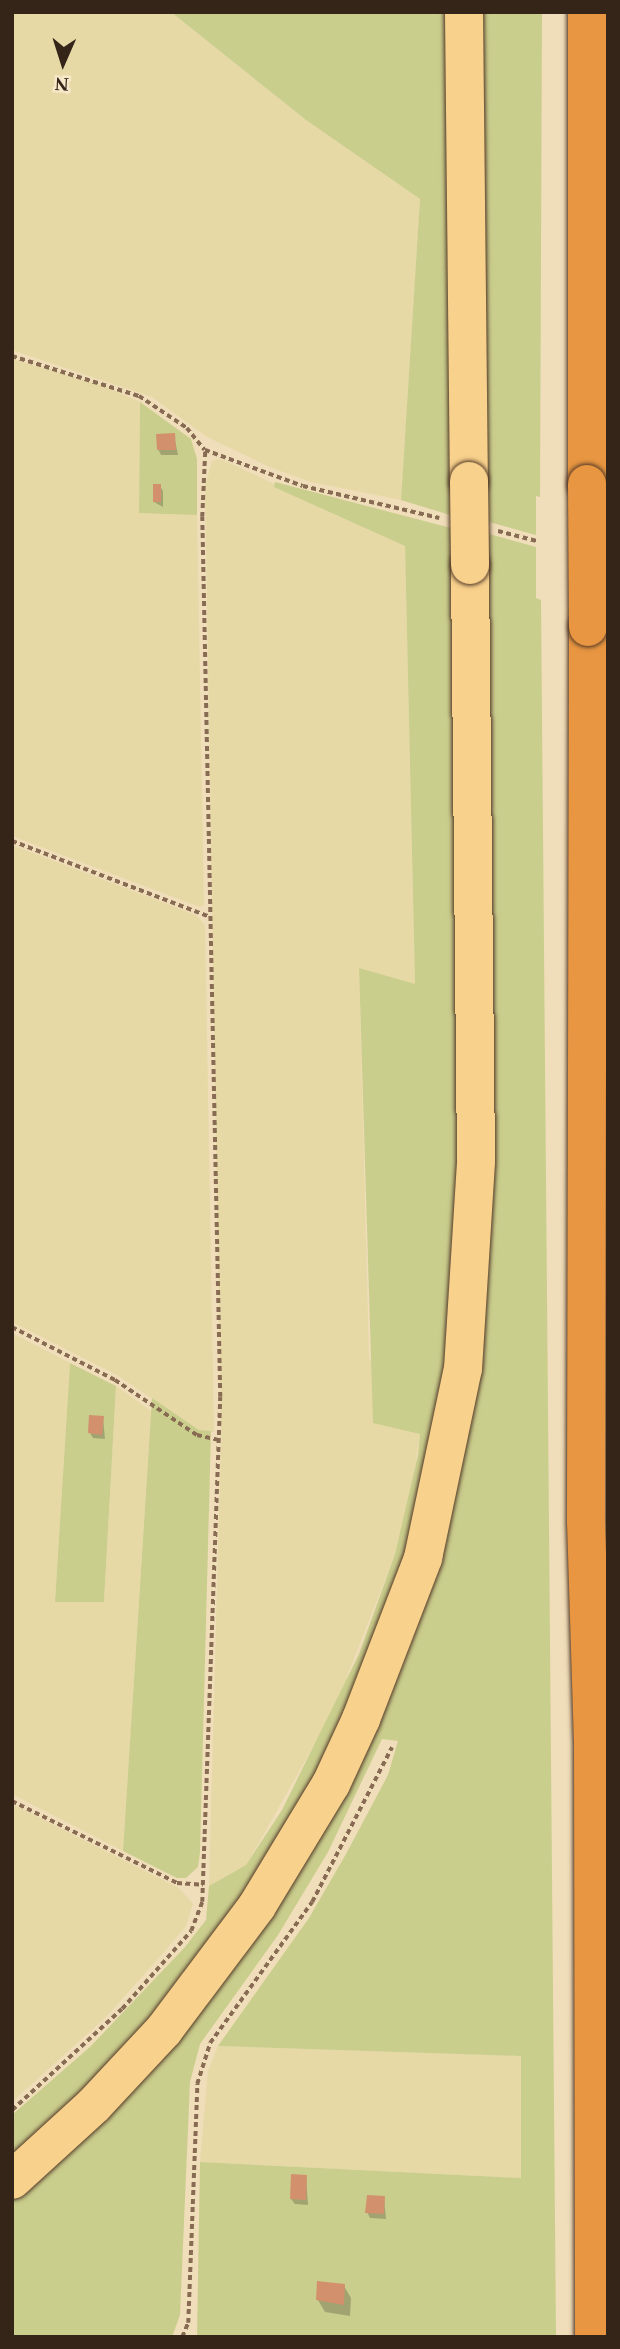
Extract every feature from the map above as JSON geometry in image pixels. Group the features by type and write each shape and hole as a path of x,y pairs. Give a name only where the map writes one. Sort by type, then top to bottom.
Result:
{"highway":[{"path":"565,12 566,29 586,61"},
{"path":"587,12 586,1521 593,1740 594,2337"}],"main road":[{"path":"12,2180 94,2105 164,2030 257,1906 331,1784 387,1661 423,1558 463,1369 476,1161 464,12"}],"path":[{"path":"12,356 139,396 187,428 205,450 303,486 447,520"},
{"path":"12,2110 122,2009 191,1931 202,1902 219,1440 209,917 205,450"},
{"path":"485,527 537,541"},
{"path":"12,841 209,917"},
{"path":"12,1327 115,1380 197,1435 219,1440"},
{"path":"182,2337 188,2323 197,2084 210,2043 312,1902 392,1747"},
{"path":"12,1801 177,1883 203,1885"}],"shaded area":[{"path":"12,12 171,12 306,120 420,199 401,500 311,482 272,468 207,437 152,397 12,350"},
{"path":"12,359 104,386 140,402 139,512 197,515 204,905 200,907 12,836"},
{"path":"221,459 405,546 415,985 359,969 369,1358 420,1434 409,1506 395,1554 334,1710 246,1865 209,1886 221,1439 205,486 212,461"},
{"path":"12,845 196,915 205,925 214,1432 199,1430 117,1375 12,1322"},
{"path":"12,1333 70,1363 55,1602 104,1602 116,1386 151,1411 123,1851 12,1794"},
{"path":"12,1804 179,1888 193,1904 186,1926 107,2016 12,2102"},
{"path":"218,2046 521,2056 521,2178 200,2162 208,2071"}],"green space":[{"path":"171,12 452,12 450,515 401,500 420,199 306,120"},
{"path":"474,12 542,12 540,497 536,496 536,535 489,522"},
{"path":"140,402 191,439 197,459 197,515 139,513"},
{"path":"275,482 451,528 463,961 456,1322 425,1502 323,1769 187,1983 12,2166 12,2115 91,2046 185,1947 206,1920 209,1886 246,1865 282,1810 359,1654 395,1554 418,1455 420,1434 373,1423 359,968 415,984 405,546 274,487"},
{"path":"489,534 536,547 536,598 541,600 556,2337 197,2337 200,2162 521,2178 521,2056 218,2046 309,1918 346,1854 388,1775 398,1741 382,1739 328,1852 278,1935 200,2044 190,2082 180,2315 172,2337 12,2337 12,2199 72,2145 235,1966 446,1512"},
{"path":"70,1363 116,1386 104,1602 55,1602"},
{"path":"152,1398 199,1430 211,1431 200,1852 198,1867 186,1878 177,1878 123,1851"}],"building":[{"path":"175,433 176,450 157,450 156,434"},
{"path":"153,484 161,484 161,502 153,502"},
{"path":"89,1415 104,1416 102,1435 88,1433"},
{"path":"291,2174 307,2175 306,2200 290,2199"},
{"path":"367,2195 385,2196 384,2214 365,2213"},
{"path":"317,2281 345,2284 344,2305 316,2300"}]}
